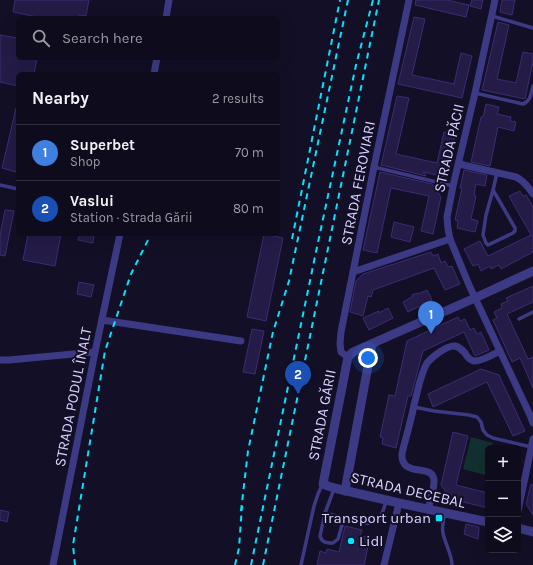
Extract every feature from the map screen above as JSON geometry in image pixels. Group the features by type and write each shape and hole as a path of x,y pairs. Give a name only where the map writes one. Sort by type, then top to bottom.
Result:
{"street":[{"path":"166,16 169,0"},
{"name":"STRADA FEROVIARI","path":"353,272 409,0"},
{"name":"STRADA PĂCII","path":"495,0 453,186 447,217 448,229 450,240 475,298 533,423"},
{"path":"154,72 157,60"},
{"path":"459,164 516,177 522,180 533,194"},
{"name":"STRADA PODUL ÎNALT","path":"53,565 120,236"},
{"path":"353,272 450,240"},
{"name":"STRADA GĂRII","path":"324,484 348,357 341,352 340,338 353,272"},
{"path":"348,357 353,352 533,272"},
{"path":"102,320 241,341"},
{"path":"345,491 372,344"},
{"path":"428,510 435,481 433,475 428,472 405,466 402,463 401,458 426,364 431,358 450,346 459,347 468,358 473,361 477,361 500,351"},
{"path":"0,360 95,352"},
{"path":"521,497 533,443"},
{"name":"STRADA DECEBAL","path":"324,484 334,488 386,501 485,521"},
{"path":"384,565 399,503"},
{"path":"521,529 533,532"}],"lane":[{"path":"492,16 533,28"},
{"path":"475,93 523,104 528,101 533,86"},
{"path":"374,167 453,186"},
{"path":"493,190 515,228 515,231 488,245 483,235 486,216 497,173"},
{"path":"0,185 16,189"},
{"path":"518,319 533,312"},
{"path":"414,407 477,417 487,435 493,438 533,443"},
{"name":"STRADA GĂRII","path":"301,565 314,506 318,494 324,484"},
{"path":"334,488 325,513 320,536 321,540 326,543 333,543 338,539 344,518"},
{"path":"325,513 368,524 374,523 380,518 386,501"},
{"path":"445,513 443,533 452,559 452,565"}],"green space":[{"path":"471,437 493,443 492,445 485,445 485,475 463,469"}],"building":[{"path":"15,0 89,0 86,16 32,16 13,12"},
{"path":"416,0 447,0 469,5 466,17 415,5"},
{"path":"472,0 483,0 481,9 470,6"},
{"path":"502,0 515,0 512,15 500,12"},
{"path":"414,17 425,19 412,75 454,84 461,53 472,56 462,98 398,84"},
{"path":"498,22 509,25 497,79 516,83 523,52 533,54 533,62 525,99 482,90"},
{"path":"0,35 16,38 16,60 37,60 34,72 16,72 16,86 0,82"},
{"path":"397,96 409,98 396,154 437,163 444,132 455,135 446,177 423,172 426,176 381,165"},
{"path":"486,104 499,107 497,114 511,117 510,121 516,122 514,131 498,127 490,166 471,162 481,117 483,117"},
{"path":"16,108 16,172 2,168"},
{"path":"464,170 487,175 485,186 476,184 474,195 476,196 471,219 478,221 475,232 457,228 458,221 455,220 462,188 460,188"},
{"path":"380,172 432,184 441,197 433,234 421,231 429,196 391,188 377,253 363,250"},
{"path":"520,191 523,196 526,195 533,207 533,252 501,269 499,265 491,269 490,266 481,271 478,264 473,266 464,249 480,241 488,256 531,235 509,196"},
{"path":"5,210 14,211 5,256 0,255 0,235"},
{"path":"394,222 414,227 410,242 391,237"},
{"path":"28,236 61,236 55,266 23,260"},
{"path":"79,236 94,236 93,243 78,240"},
{"path":"264,236 283,238 266,321 247,317"},
{"path":"431,252 433,256 438,254 441,263 445,261 448,267 452,266 460,284 445,290 434,268 373,290 371,297 368,296 363,316 350,312 356,281 363,274"},
{"path":"79,282 94,285 91,297 77,294"},
{"path":"533,286 533,302 507,314 528,359 533,357 533,388 520,358 512,362 493,320 497,318 494,312 502,308 501,304 508,301 506,298"},
{"path":"427,290 432,300 408,312 403,302 412,297 412,295"},
{"path":"388,308 393,318 369,330 363,318 379,311 379,313"},
{"path":"458,317 460,321 465,319 470,330 474,328 477,334 481,332 489,350 475,356 464,332 423,351 411,396 408,396 396,448 382,444 383,438 380,437 389,395 395,396 407,341"},
{"path":"252,329 264,331 255,374 243,372"},
{"path":"481,369 499,375 525,431 513,436 487,382 433,407 428,394"},
{"path":"453,432 468,436 456,485 485,492 485,507 451,499 441,485"},
{"path":"531,484 533,485 533,515 526,504"},
{"path":"0,510 9,512 7,522 0,520"},
{"path":"466,524 479,527 478,539 464,534"},
{"path":"345,526 362,530 360,536 370,538 364,565 317,565 320,551 326,553 327,549 339,552"}],"railway":[{"path":"292,239 340,0"},
{"path":"241,511 248,451 273,332 289,281 348,0"},
{"path":"251,565 356,65 373,0"},
{"path":"263,565 379,0"},
{"path":"75,565 73,545 105,351 131,274 150,236"},
{"path":"235,565 239,548 242,506"}],"place":[{"name":"Superbet","path":"431,334"},
{"name":"Vaslui","path":"298,394"},
{"name":"Transport urban","path":"439,518"},
{"name":"Lidl","path":"351,541"}]}
